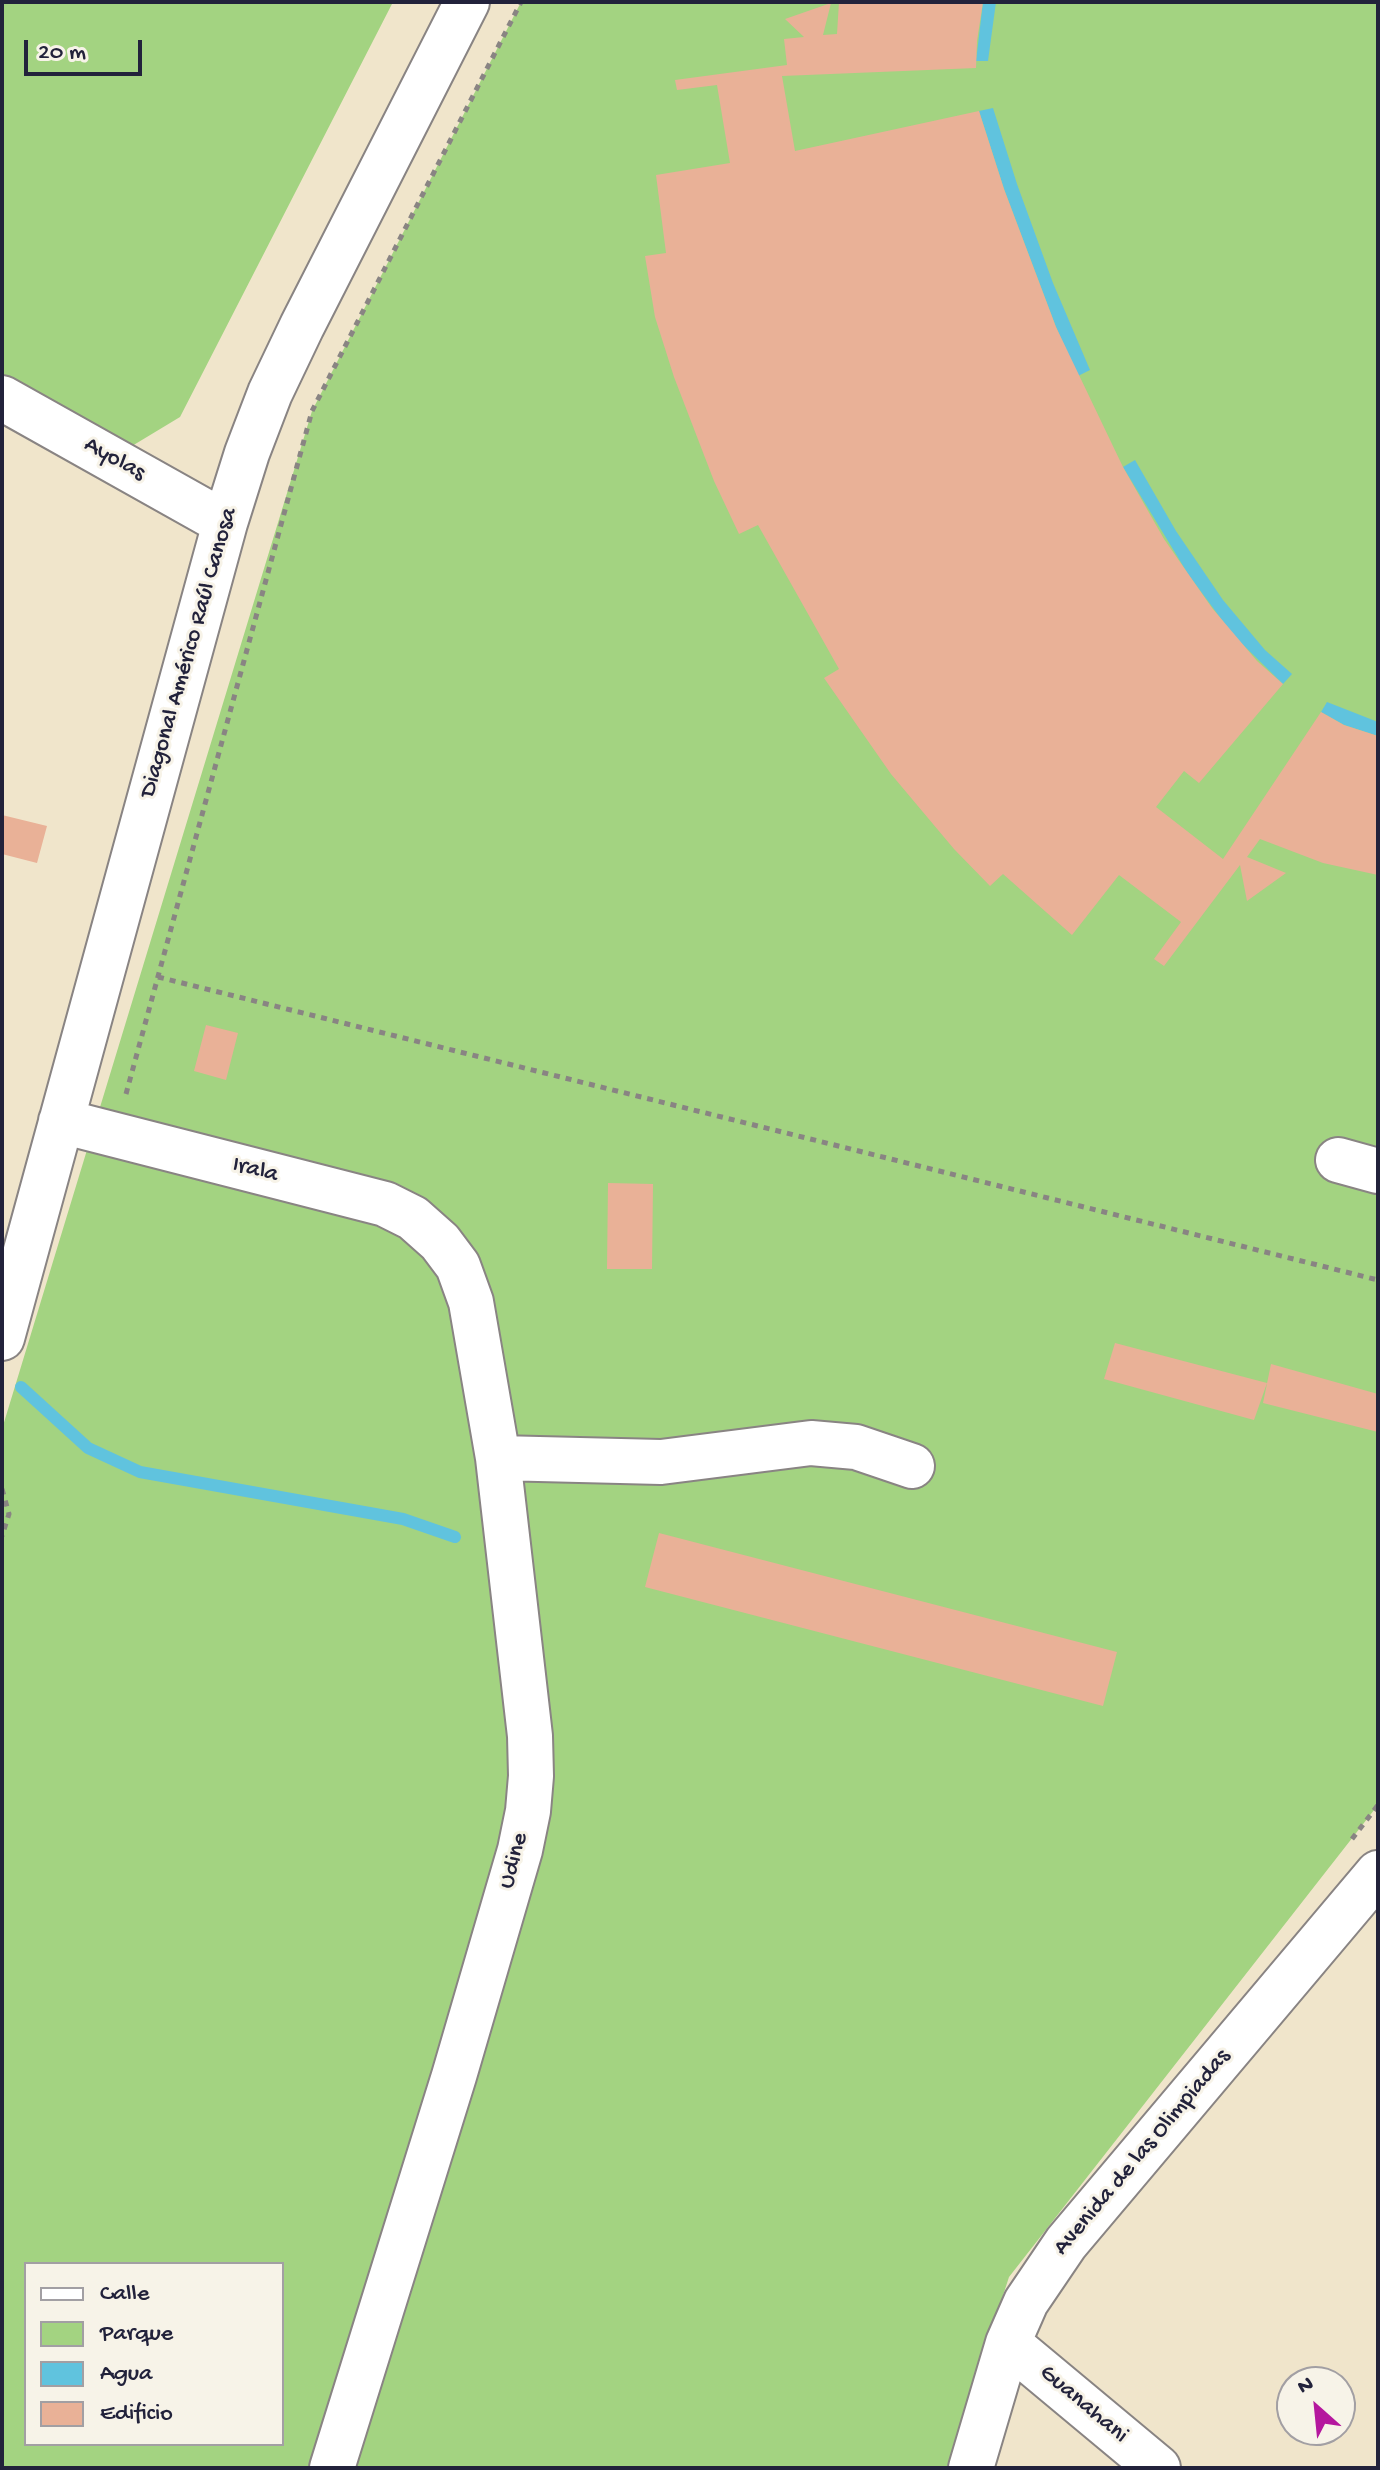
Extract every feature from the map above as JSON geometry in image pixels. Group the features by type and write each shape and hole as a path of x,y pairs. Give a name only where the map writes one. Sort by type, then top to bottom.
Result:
{"street":[{"name":"Diagonal Américo Raúl Canosa","path":"5,1328 225,523 247,453 270,393 467,2"},
{"name":"Ayolas","path":"2,398 225,523"},
{"name":"Irala","path":"61,1121 385,1204 413,1218 440,1242"},
{"name":"Udine","path":"332,2468 454,2076 520,1850 528,1811 530,1736 498,1458 471,1302 458,1266 440,1242"},
{"path":"498,1458 661,1462 811,1443 856,1447 912,1466"},
{"name":"Avenida de las Olimpiadas","path":"971,2468 1008,2343 1026,2302 1066,2243 1378,1873"},
{"name":"Guanahani","path":"1008,2343 1158,2468"}],"path":[{"path":"115,1135 312,411 521,2"},
{"path":"158,977 1378,1280"},
{"path":"2,1489 9,1514 2,1536"}],"green space":[{"path":"2,2 393,2 180,417 127,449 2,379"},
{"path":"521,2 1378,2 1378,1805 1009,2277 947,2468 2,2468 2,1429 312,411"}],"water":[{"path":"983,2 996,2 988,61 976,61"},
{"path":"993,108 1053,283 1090,370 1078,376 1056,327 1004,189 979,111"},
{"path":"1135,460 1176,531 1223,600 1265,650 1292,674 1283,684 1233,635 1188,574 1123,467"},
{"path":"1327,702 1378,722 1378,736 1344,725 1321,712"}],"building":[{"path":"839,2 983,2 976,68 782,76 795,151 979,111 1004,189 1056,327 1123,467 1164,539 1212,608 1257,661 1283,684 1199,783 1184,771 1156,807 1223,859 1321,712 1344,725 1378,736 1378,875 1323,863 1260,839 1247,857 1286,873 1247,901 1240,865 1164,966 1154,959 1181,922 1119,875 1072,935 1003,874 990,886 954,849 891,774 824,678 839,669 758,525 739,534 714,481 674,377 655,317 645,256 666,253 656,175 730,163 717,85 677,90 675,80 787,65 784,39 804,37 785,19 831,3 823,35 837,34"},
{"path":"2,815 47,826 37,863 2,854"},
{"path":"206,1025 238,1033 226,1080 194,1071"},
{"path":"608,1183 653,1184 652,1269 607,1269"},
{"path":"1115,1343 1267,1383 1254,1420 1104,1379"},
{"path":"1271,1364 1378,1394 1378,1432 1263,1403"},
{"path":"659,1533 1117,1652 1103,1706 645,1587"}],"waterway":[{"path":"21,1387 88,1448 140,1472 403,1519 455,1537"}]}
